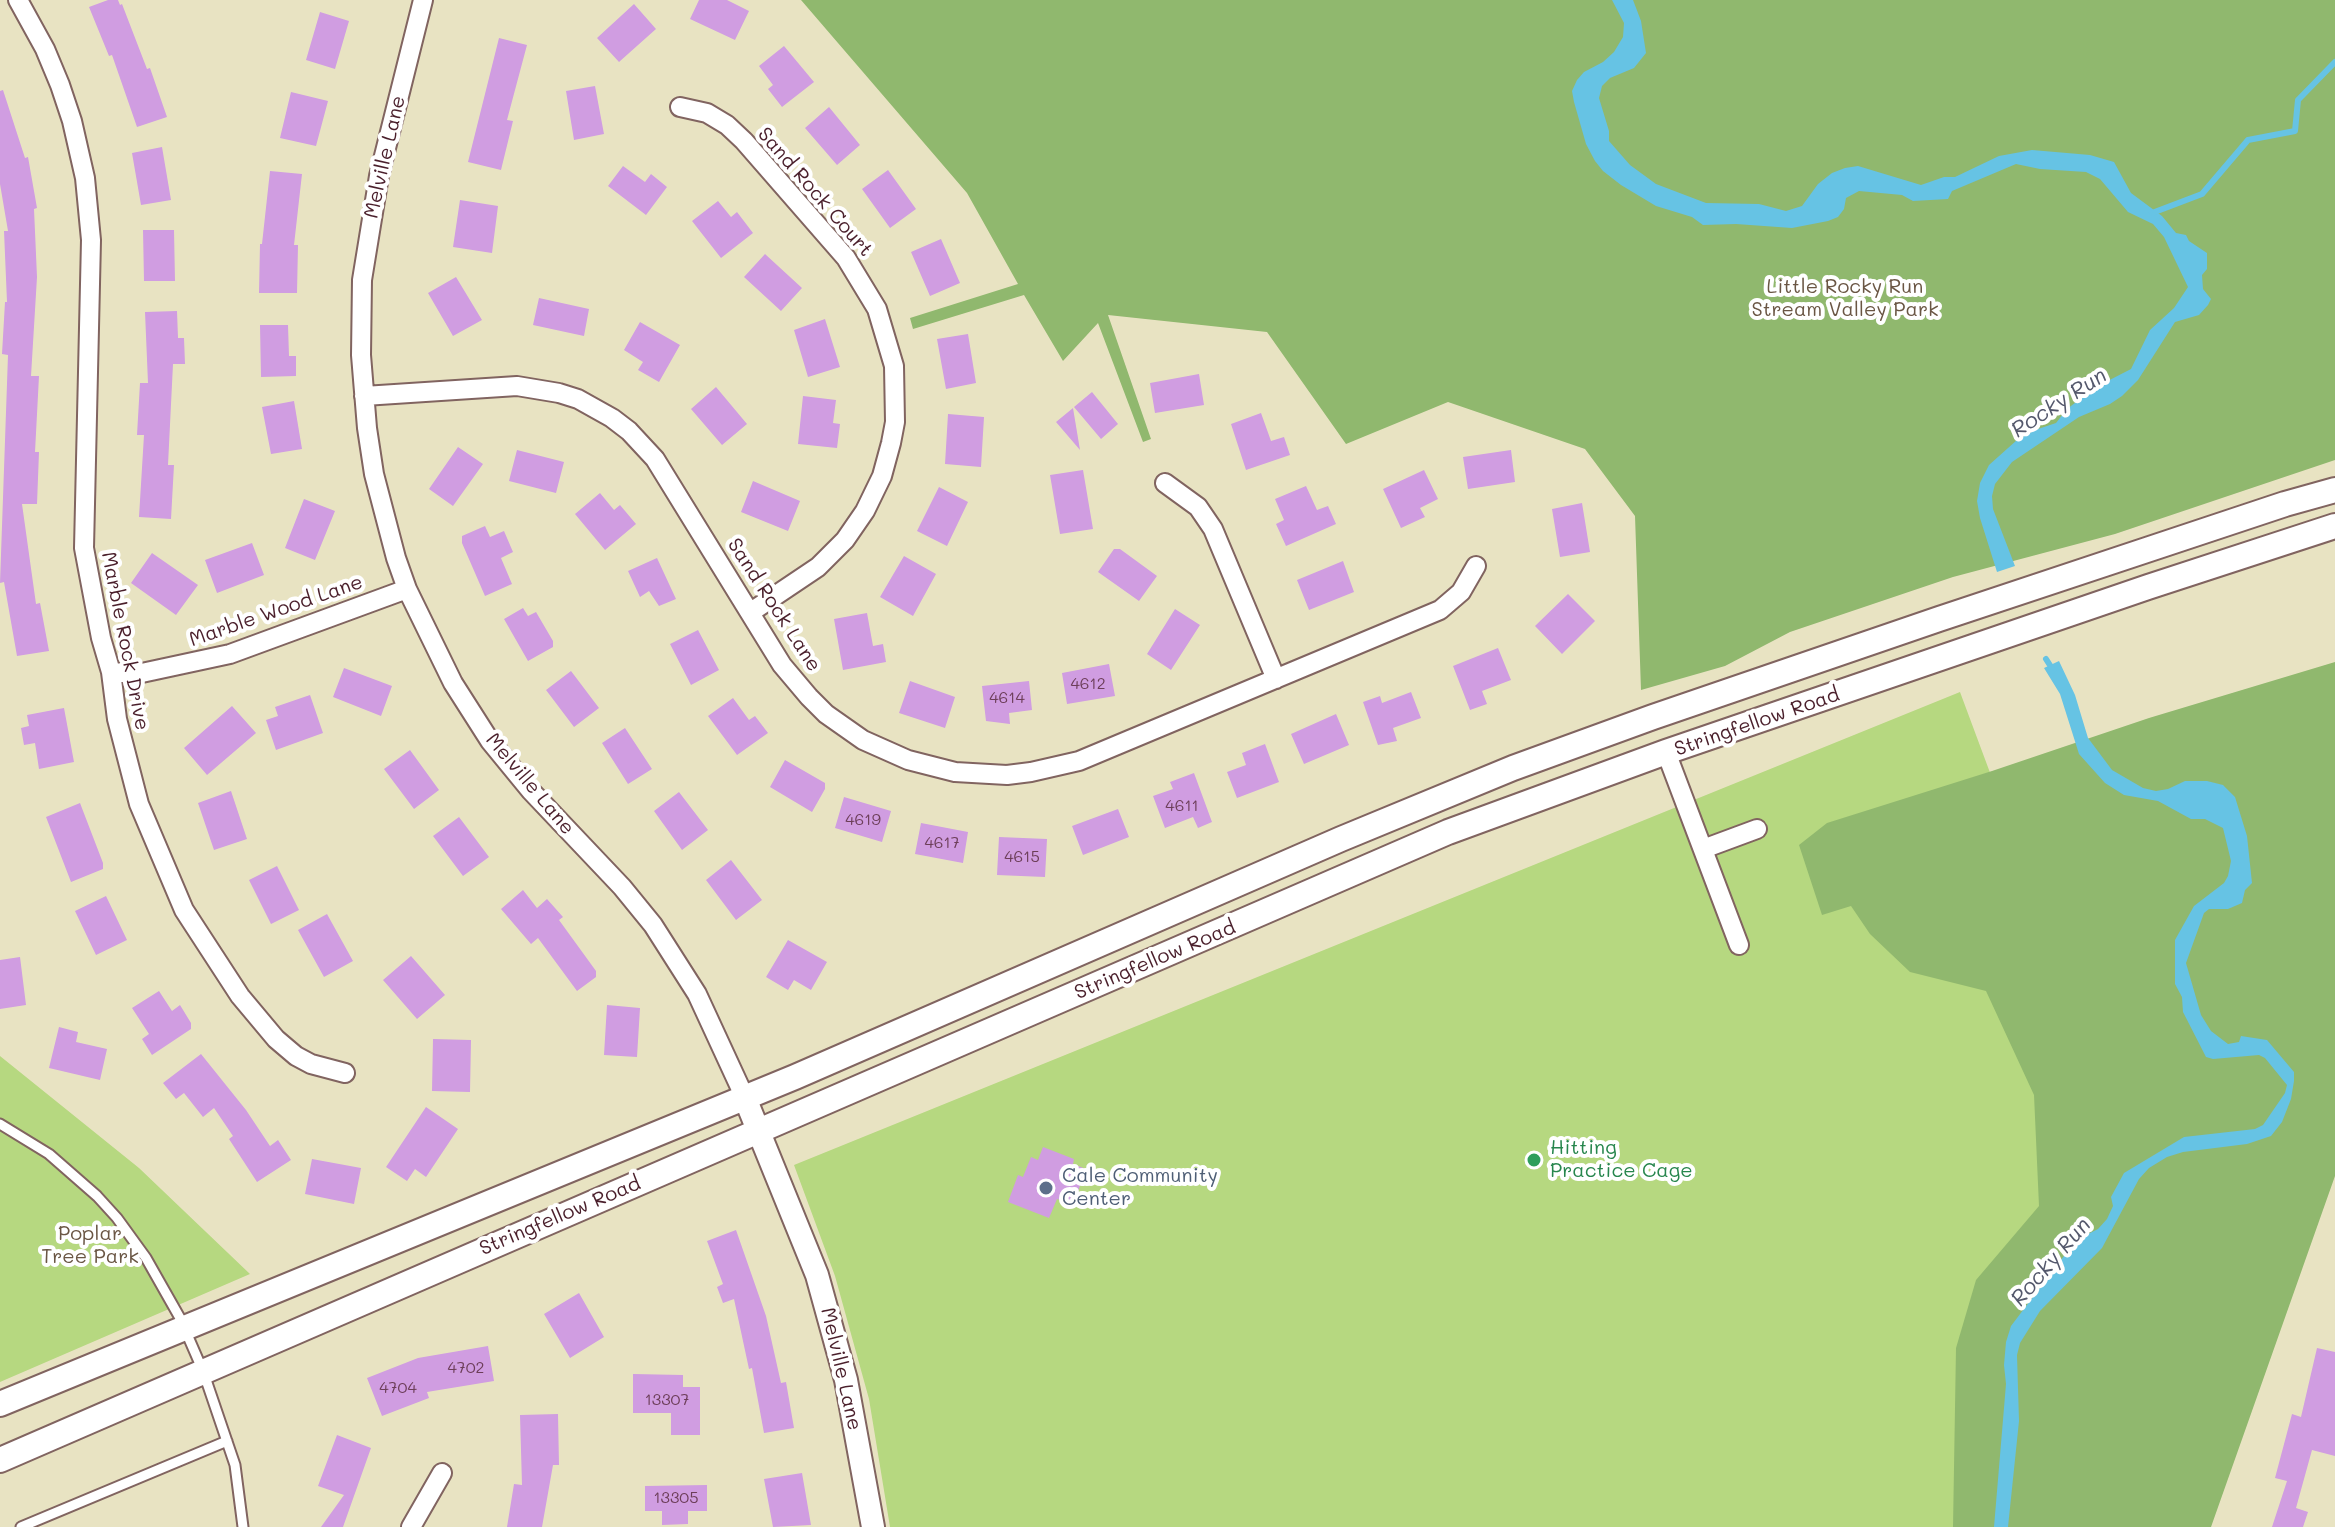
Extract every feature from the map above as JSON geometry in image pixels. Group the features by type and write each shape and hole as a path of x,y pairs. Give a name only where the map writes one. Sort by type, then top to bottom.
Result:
{"main road":[{"name":"Stringfellow Road","path":"0,1404 745,1098 1341,839 1513,768 1925,624 2335,490"},
{"name":"Stringfellow Road","path":"0,1460 1448,832 1666,752 2335,526"}],"street":[{"name":"Marble Rock Drive","path":"18,0 45,49 60,85 85,178 91,240 84,548 101,638 111,672 117,719 139,804 160,857 196,931 240,996 276,1039 311,1064 345,1073"},
{"name":"Melville Lane","path":"423,0 379,176 368,235 361,333 364,396 374,474 396,558 407,589 453,683 490,741 531,791 622,887 676,959 717,1031 821,1288 846,1380 873,1527"},
{"name":"Sand Rock Court","path":"680,107 707,113 727,125 846,258 877,309 894,366 896,383 891,443 882,476 865,511 845,540 818,567 751,612"},
{"name":"Sand Rock Lane","path":"364,396 517,386 559,393 597,409 629,431 655,459 782,665 826,714 885,751 955,772 1007,775 1066,765 1440,610 1461,592 1476,566"},
{"path":"1165,483 1198,507 1213,529 1276,679"},
{"name":"Marble Wood Lane","path":"111,672 137,674 230,654 407,589"},
{"path":"1666,752 1739,945"},
{"path":"1703,849 1757,829"},
{"path":"411,1527 442,1473"}],"lane":[{"path":"0,1124 13,1129 49,1154 97,1196 146,1258 184,1327 203,1371 235,1465 243,1527"},
{"path":"21,1527 227,1441"}],"green space":[{"name":"Little Rocky Run Stream Valley Park","path":"801,0 2335,0 2335,460 2115,534 1953,577 1790,632 1725,666 1641,690 1635,516 1585,449 1448,402 1346,444 1267,332 1108,315 1151,439 1143,442 1098,323 1063,361 1024,295 913,329 910,318 1018,284 967,193"},
{"path":"2335,662 2335,1176 2211,1527 1953,1527 1956,1348 1976,1280 2039,1206 2034,1095 1986,991 1910,972 1870,934 1851,906 1822,915 1799,845 1827,823 2149,718"},
{"path":"1960,692 2114,1106 2038,1527 890,1527 869,1399 835,1276 794,1165"},
{"name":"Poplar Tree Park","path":"0,1056 139,1168 250,1274 0,1382"}],"water":[{"path":"1612,0 1633,0 1641,21 1646,53 1634,68 1610,78 1602,86 1599,98 1609,141 1630,165 1656,184 1706,203 1759,204 1786,211 1802,206 1818,184 1845,168 1858,166 1921,185 1944,177 1955,177 1999,156 2032,150 2090,155 2114,162 2131,193 2162,216 2176,233 2186,235 2189,241 2207,253 2207,269 2202,275 2203,289 2211,299 2199,315 2175,322 2138,380 2122,396 2079,417 2012,462 1995,484 1993,509 2015,566 1997,572 1980,518 1977,501 1980,483 1989,465 2017,440 2056,423 2067,409 2096,387 2131,369 2150,330 2174,308 2188,287 2164,237 2153,224 2128,212 2100,179 2086,172 2016,164 1952,191 1948,199 1913,201 1902,195 1859,191 1846,198 1844,209 1838,217 1792,228 1703,225 1692,217 1656,206 1621,185 1595,161 1586,144 1574,102 1572,91 1577,80 1614,52 1623,37 1624,23"},
{"name":"Rocky Run","path":"2059,661 2075,695 2088,738 2112,770 2143,788 2156,791 2185,781 2207,781 2223,785 2235,797 2247,836 2252,883 2245,890 2242,903 2228,909 2209,909 2204,913 2186,963 2201,1015 2211,1031 2228,1044 2239,1042 2241,1036 2267,1040 2294,1072 2294,1081 2282,1122 2271,1136 2247,1144 2183,1152 2149,1168 2139,1179 2102,1248 2040,1311 2020,1343 2017,1355 2019,1421 2008,1527 1994,1527 2006,1384 2004,1365 2011,1326 2076,1240 2098,1229 2107,1219 2113,1206 2111,1197 2124,1173 2184,1137 2255,1129 2263,1125 2285,1093 2287,1085 2259,1055 2206,1057 2183,1012 2182,997 2175,984 2175,940 2194,906 2224,883 2228,876 2231,861 2223,828 2205,819 2191,819 2158,801 2124,795 2105,783 2079,754 2060,694 2044,668"}],"building":[{"path":"118,0 122,4 167,117 137,127 112,55 109,56 89,7"},
{"path":"699,0 727,0 749,11 735,40 690,19"},
{"path":"634,4 656,29 619,62 597,38"},
{"path":"320,12 349,21 335,69 306,60"},
{"path":"499,38 527,45 507,120 513,121 501,170 468,162"},
{"path":"784,46 814,82 782,107 768,89 773,85 759,66"},
{"path":"595,86 604,134 574,140 566,91"},
{"path":"3,90 25,158 28,157 37,208 34,209 37,277 31,376 39,376 35,452 39,452 37,504 22,504 36,604 40,603 49,651 17,656 4,582 0,583 8,355 2,354 7,302 4,231 8,231 0,184 0,91"},
{"path":"291,92 328,101 316,146 280,138"},
{"path":"829,107 860,145 837,165 805,128"},
{"path":"162,147 171,200 141,205 132,153"},
{"path":"623,166 645,182 651,174 667,187 646,215 608,186"},
{"path":"888,170 916,209 890,228 862,189"},
{"path":"270,171 302,174 294,245 298,245 297,293 259,293 260,244"},
{"path":"460,200 498,206 492,253 453,247"},
{"path":"718,201 731,217 737,212 753,233 721,258 692,221"},
{"path":"143,230 174,230 175,281 144,281"},
{"path":"941,239 960,283 930,296 911,252"},
{"path":"765,254 802,288 781,311 744,277"},
{"path":"456,277 482,320 453,336 428,293"},
{"path":"539,298 589,309 584,336 533,325"},
{"path":"177,311 178,338 184,338 185,364 173,364 168,465 174,465 171,519 139,517 144,435 137,435 140,383 148,383 145,312"},
{"path":"825,319 840,367 808,377 794,330"},
{"path":"640,322 680,345 659,382 638,370 643,362 624,350"},
{"path":"260,325 288,325 289,356 296,356 296,376 261,377"},
{"path":"968,334 976,383 946,389 937,339"},
{"path":"1199,374 1204,405 1155,413 1150,383"},
{"path":"716,387 747,424 722,445 691,409"},
{"path":"1092,392 1118,424 1101,439 1074,407"},
{"path":"803,396 836,400 833,423 840,424 837,448 798,444"},
{"path":"294,401 302,449 271,454 262,407"},
{"path":"1073,408 1080,450 1056,422"},
{"path":"1261,413 1271,441 1284,437 1290,455 1246,470 1231,424"},
{"path":"948,414 984,417 981,467 945,464"},
{"path":"458,447 483,464 453,506 429,489"},
{"path":"517,450 564,462 556,493 509,481"},
{"path":"1511,450 1515,482 1468,489 1463,457"},
{"path":"1083,470 1093,529 1060,534 1050,475"},
{"path":"1424,470 1438,499 1420,508 1425,517 1401,528 1383,489"},
{"path":"753,481 800,501 788,531 741,512"},
{"path":"1306,486 1317,510 1328,506 1336,524 1286,546 1276,524 1284,520 1275,499"},
{"path":"939,487 968,502 947,546 917,531"},
{"path":"600,493 614,510 620,505 636,524 605,550 575,514"},
{"path":"304,499 335,511 315,560 285,548"},
{"path":"1582,503 1590,552 1560,557 1552,509"},
{"path":"485,526 490,537 504,531 513,552 501,558 512,584 485,596 462,543 462,536"},
{"path":"252,543 264,575 217,593 205,560"},
{"path":"1114,549 1120,549 1157,576 1139,601 1098,572"},
{"path":"152,553 198,585 176,615 131,583"},
{"path":"904,556 936,574 913,616 880,597"},
{"path":"657,558 676,599 659,606 649,591 640,597 628,571"},
{"path":"1343,561 1354,592 1309,610 1297,580"},
{"path":"1568,594 1595,621 1562,654 1535,626"},
{"path":"523,608 528,616 536,612 553,641 553,647 528,661 504,619"},
{"path":"1175,609 1200,625 1171,670 1147,654"},
{"path":"867,613 873,646 883,644 886,662 843,670 834,619"},
{"path":"698,630 719,670 691,685 670,644"},
{"path":"1498,648 1511,680 1482,691 1487,704 1470,710 1453,666"},
{"path":"1109,664 1115,696 1067,704 1062,673"},
{"path":"344,668 392,686 381,716 333,697"},
{"path":"571,671 599,708 574,727 546,690"},
{"path":"910,681 955,697 945,728 899,713"},
{"path":"1029,681 1032,710 1009,713 1010,724 986,721 982,686"},
{"path":"1411,692 1421,718 1393,728 1397,741 1378,745 1363,702 1380,696 1382,703"},
{"path":"310,695 323,733 276,750 266,720 278,716 275,707"},
{"path":"733,698 749,720 755,716 768,733 737,755 708,716"},
{"path":"232,706 256,733 207,775 184,748"},
{"path":"64,708 74,762 39,769 35,743 24,745 21,728 29,726 27,715"},
{"path":"1336,714 1349,745 1304,764 1291,734"},
{"path":"625,728 652,769 628,784 602,743"},
{"path":"1265,744 1279,782 1237,798 1227,772 1246,765 1242,753"},
{"path":"410,750 439,790 414,809 384,769"},
{"path":"785,760 825,783 825,789 812,812 770,787"},
{"path":"1194,773 1212,822 1198,828 1193,817 1165,828 1153,796 1173,789 1170,782"},
{"path":"231,791 247,839 214,850 198,803"},
{"path":"679,792 708,830 682,850 654,811"},
{"path":"844,797 891,811 882,842 835,828"},
{"path":"80,803 103,869 71,882 46,817"},
{"path":"1118,809 1129,837 1083,855 1072,826"},
{"path":"459,817 489,857 463,876 433,836"},
{"path":"921,823 968,832 963,863 915,854"},
{"path":"999,837 1047,839 1045,877 997,875"},
{"path":"731,860 762,900 736,920 706,880"},
{"path":"277,866 299,910 271,924 249,880"},
{"path":"523,890 537,908 547,899 563,917 559,920 596,971 596,977 577,991 538,938 531,944 501,909"},
{"path":"106,896 127,940 96,955 75,911"},
{"path":"327,914 353,961 324,977 298,930"},
{"path":"788,940 827,962 811,990 794,980 788,990 766,977"},
{"path":"411,956 445,995 417,1019 383,980"},
{"path":"20,957 26,1005 0,1009 0,960"},
{"path":"159,991 172,1011 180,1005 191,1023 191,1029 152,1055 142,1039 149,1034 132,1008"},
{"path":"607,1005 640,1008 637,1057 604,1055"},
{"path":"59,1027 78,1032 76,1042 107,1049 100,1080 49,1068"},
{"path":"433,1039 471,1040 470,1092 432,1091"},
{"path":"201,1054 246,1110 270,1146 278,1140 291,1160 257,1182 229,1139 233,1136 214,1108 203,1117 184,1093 176,1099 163,1083"},
{"path":"426,1107 458,1129 426,1177 415,1169 407,1181 386,1167"},
{"name":"Cale Community Center","path":"1043,1147 1074,1159 1073,1164 1086,1169 1073,1205 1057,1199 1049,1218 1008,1202 1018,1175 1023,1177 1031,1157 1038,1160"},
{"path":"312,1159 361,1168 354,1204 305,1194"},
{"path":"736,1230 766,1316 781,1383 786,1382 794,1428 764,1433 752,1368 749,1369 734,1299 723,1303 717,1287 723,1284 707,1241"},
{"path":"579,1293 604,1337 570,1358 544,1314"},
{"path":"488,1346 494,1381 427,1392 429,1398 382,1416 367,1378 418,1358"},
{"path":"2317,1348 2335,1352 2335,1456 2312,1450 2296,1508 2308,1512 2303,1527 2272,1527 2287,1481 2275,1478 2292,1414 2301,1417"},
{"path":"633,1374 683,1375 683,1387 700,1387 700,1435 671,1435 671,1413 633,1413"},
{"path":"558,1414 559,1465 553,1465 542,1527 507,1527 514,1484 522,1485 520,1415"},
{"path":"337,1435 371,1448 343,1527 321,1527 344,1495 318,1486"},
{"path":"802,1473 811,1525 773,1527 764,1479"},
{"path":"707,1485 707,1511 688,1511 688,1524 662,1525 662,1511 645,1511 645,1486"}],"waterway":[{"path":"2152,213 2202,194 2248,140 2295,131 2298,100 2335,62"},
{"name":"Rocky Run","path":"2046,659 2053,670"}],"place":[{"name":"Hitting Practice Cage","path":"1534,1160"},
{"name":"Cale Community Center","path":"1046,1188"}]}
